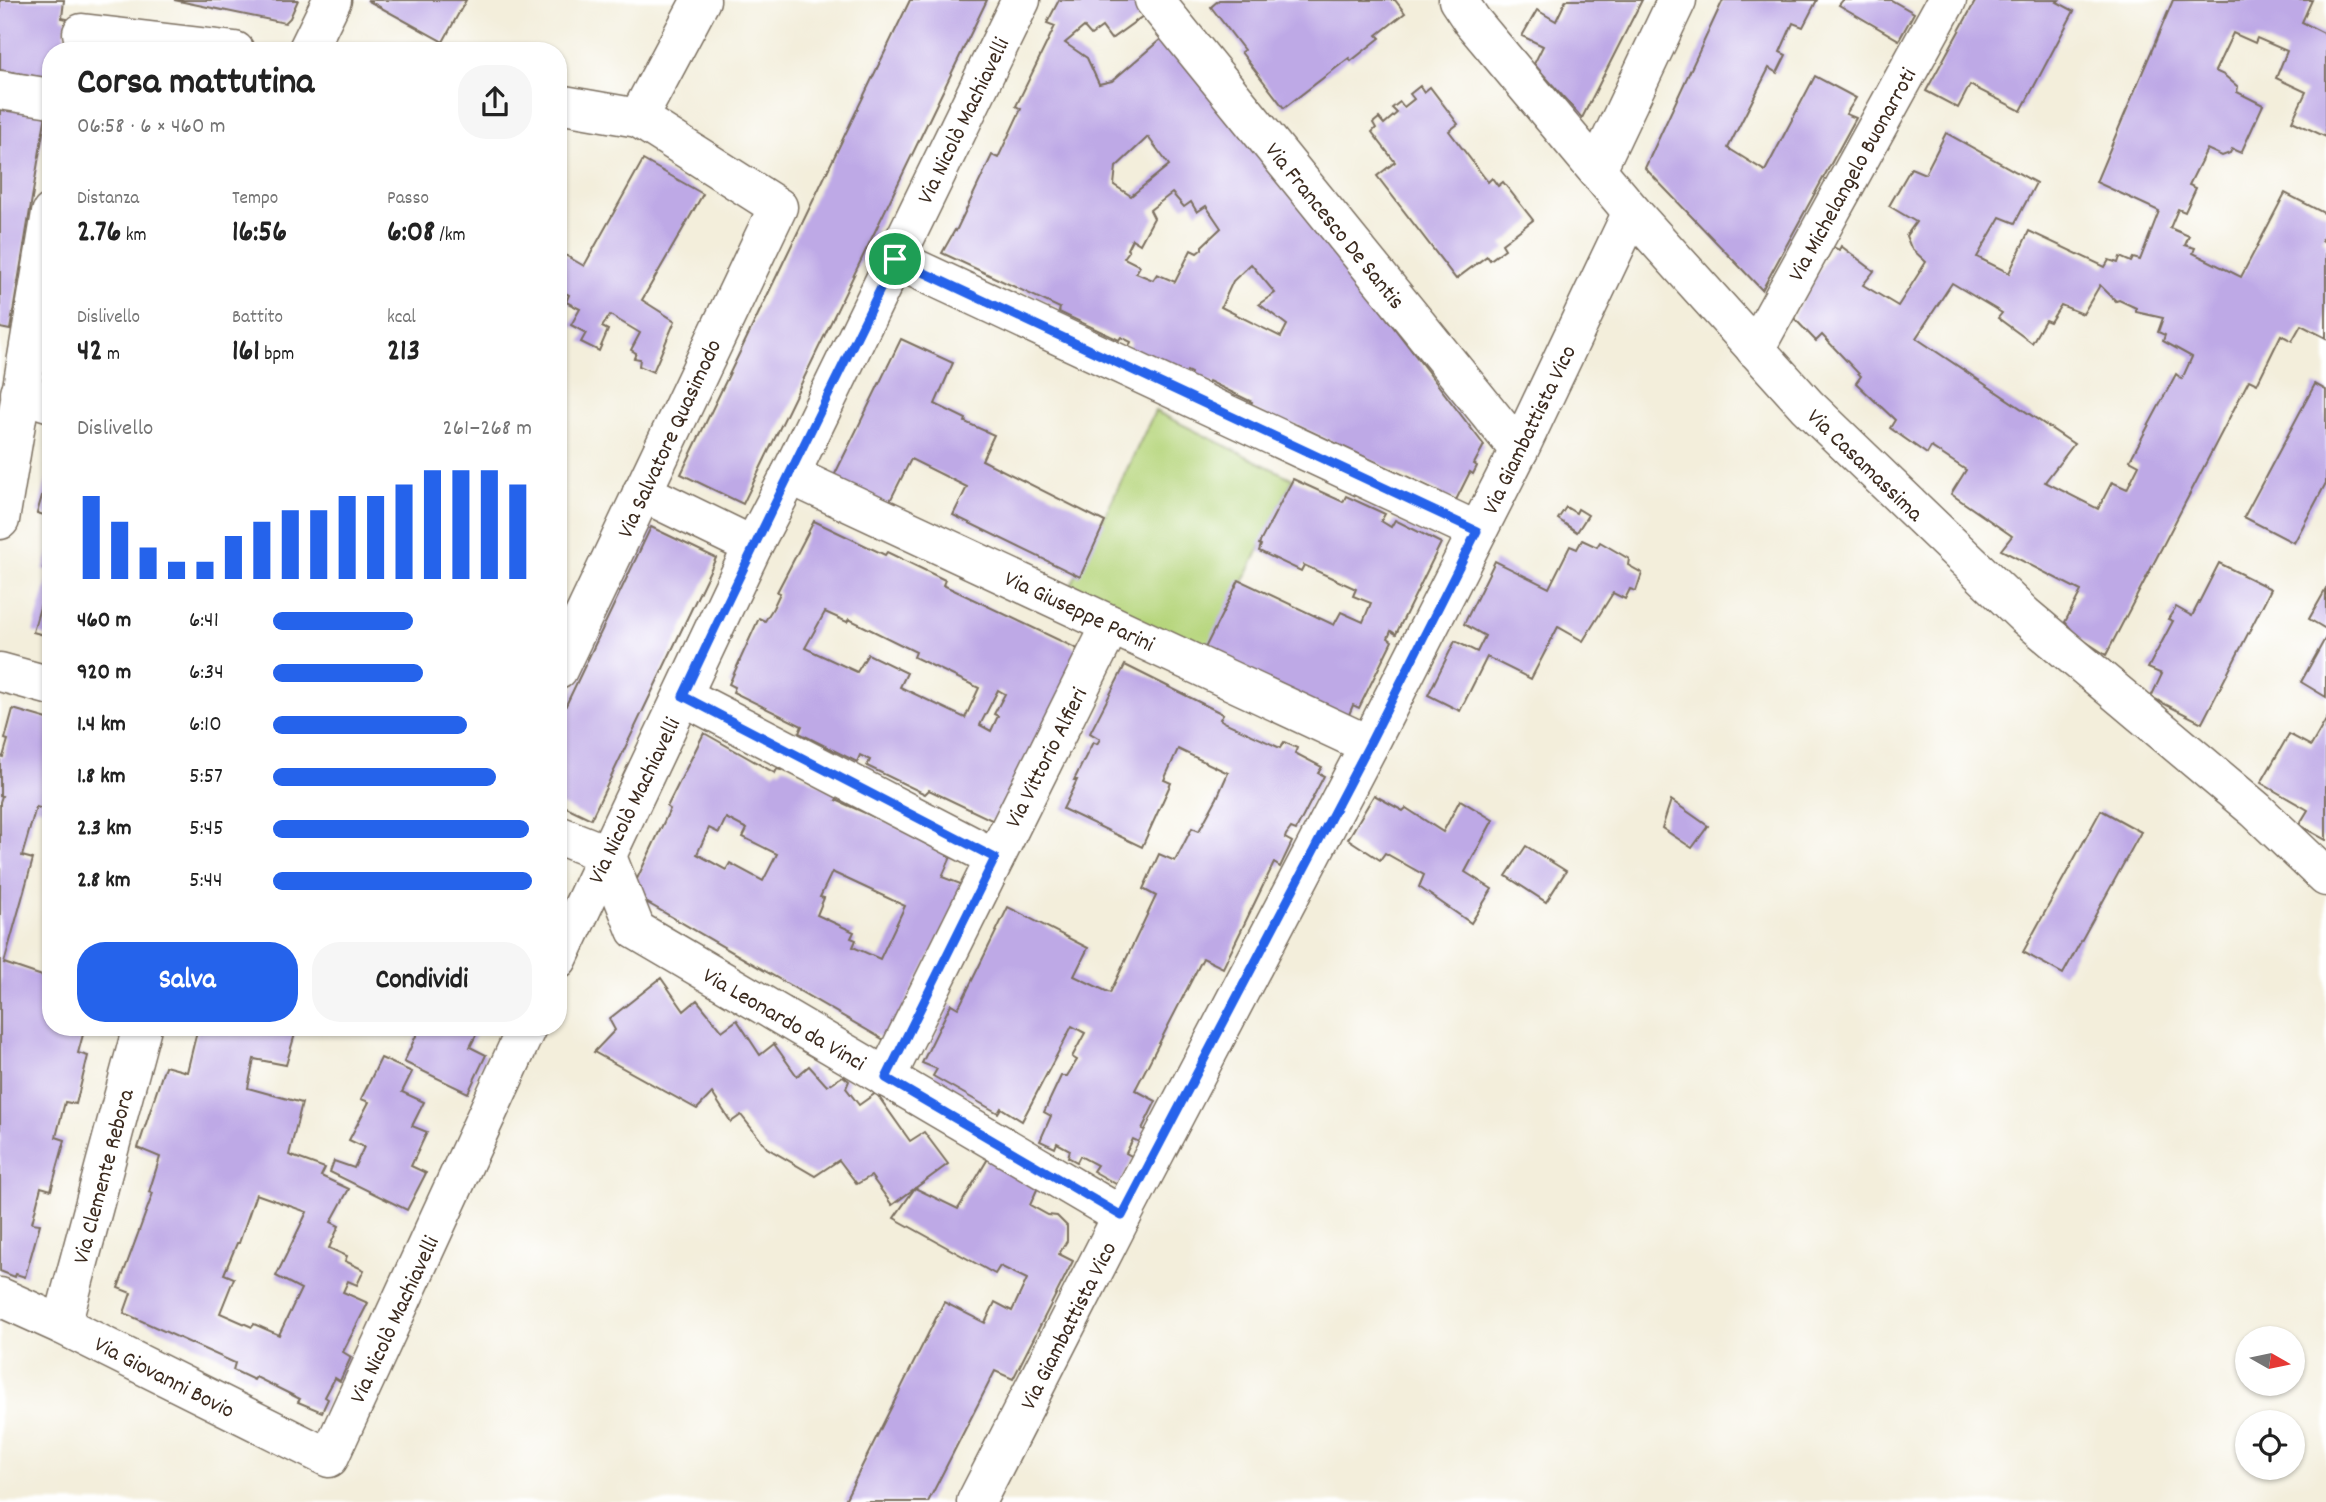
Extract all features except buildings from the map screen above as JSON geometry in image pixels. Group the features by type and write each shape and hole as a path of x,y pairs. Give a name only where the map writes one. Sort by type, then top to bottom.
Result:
{"street":[{"path":"311,42 332,0"},
{"path":"567,106 638,118 701,0"},
{"name":"Via Nicolò Machiavelli","path":"567,939 753,546 1021,0"},
{"name":"Via Francesco De Santis","path":"1154,0 1519,450"},
{"name":"Via Casamassima","path":"1458,0 1472,21 1632,212 1807,406 2024,615 2256,810 2326,877"},
{"path":"1597,169 1677,0"},
{"name":"Via Michelangelo Buonarroti","path":"1755,349 1947,0"},
{"path":"83,28 176,42"},
{"path":"0,90 42,97"},
{"name":"Via Salvatore Quasimodo","path":"567,651 778,206 638,118"},
{"name":"Via Giambattista Vico","path":"976,1502 1122,1216 1369,745 1519,450 1632,212"},
{"path":"895,259 1477,531"},
{"path":"0,520 35,398 42,317"},
{"name":"Via Giuseppe Parini","path":"790,475 1369,745"},
{"path":"642,492 753,546"},
{"name":"Via Vittorio Alfieri","path":"886,1078 1111,625"},
{"path":"0,672 42,684"},
{"path":"683,696 995,858"},
{"path":"567,839 606,854"},
{"name":"Via Leonardo da Vinci","path":"606,854 636,930 1122,1216"},
{"name":"Via Clemente Rebora","path":"62,1325 140,1036"},
{"name":"Via Nicolò Machiavelli","path":"328,1458 523,1036"},
{"name":"Via Giovanni Bovio","path":"0,1297 62,1325 328,1458"}],"green space":[{"path":"1155,411 1293,479 1202,667 1063,602"}],"route":[{"path":"895,259 1477,531 1369,745 1122,1216 886,1078 995,858 683,696 753,546 895,259"}]}
